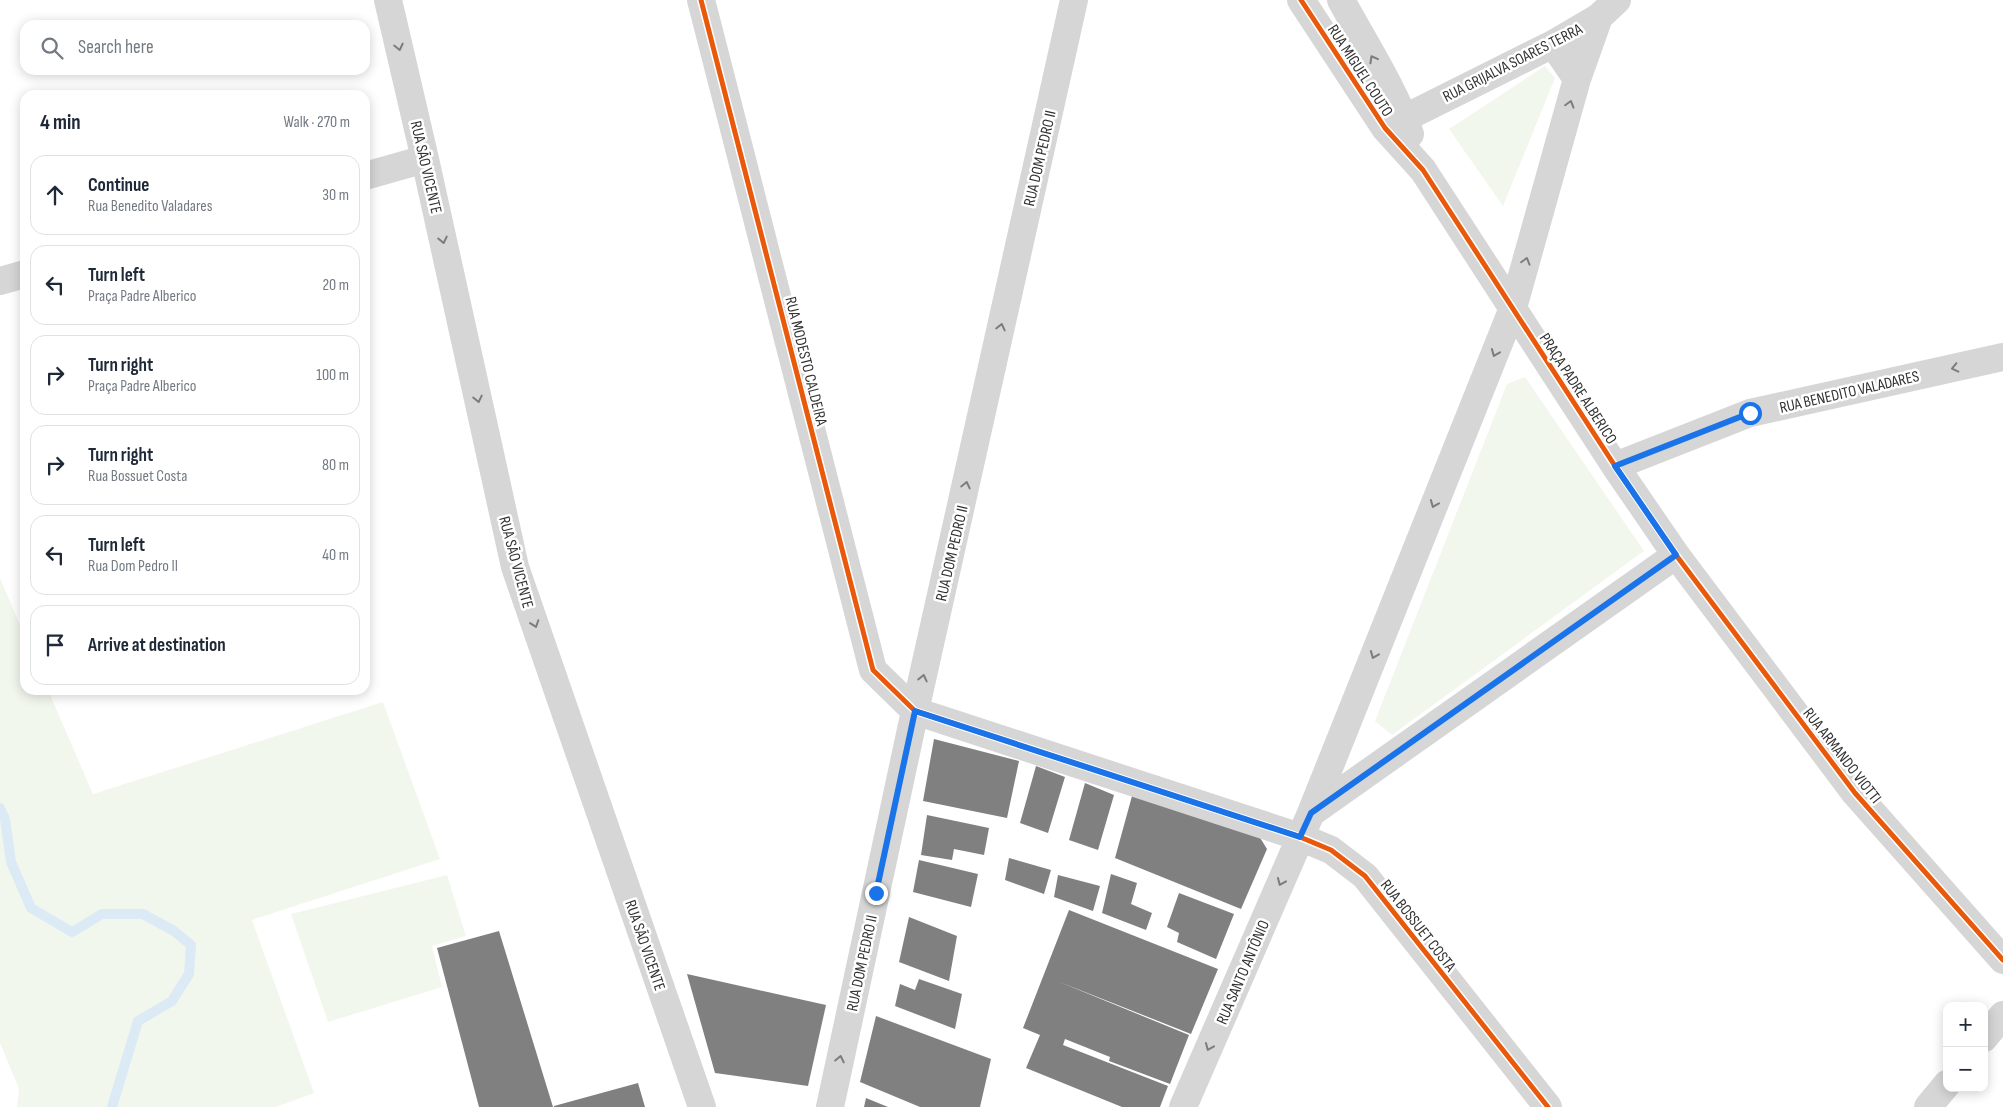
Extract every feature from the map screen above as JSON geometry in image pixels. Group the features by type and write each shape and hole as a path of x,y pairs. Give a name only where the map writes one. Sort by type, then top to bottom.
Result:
{"street":[{"name":"RUA SÃO VICENTE","path":"388,0 515,567 702,1107"},
{"name":"RUA MODESTO CALDEIRA","path":"702,0 873,670 915,711"},
{"name":"RUA DOM PEDRO II","path":"830,1107 915,711 1074,0"},
{"name":"RUA MIGUEL COUTO","path":"1301,0 1394,123"},
{"name":"RUA MIGUEL COUTO","path":"1341,0 1394,123"},
{"path":"1305,825 1513,308 1577,79 1608,8"},
{"name":"RUA GRIJALVA SOARES TERRA","path":"1394,123 1553,44 1608,8"},
{"path":"1553,44 1577,79"},
{"name":"PRAÇA PADRE ALBERICO","path":"1394,123 1615,466 1676,555"},
{"path":"370,175 425,159"},
{"path":"0,281 20,275"},
{"name":"RUA BENEDITO VALADARES","path":"1615,466 1750,413 2003,357"},
{"path":"1305,825 1676,555"},
{"name":"RUA ARMANDO VIOTTI","path":"1676,555 1856,793 2003,960"},
{"name":"RUA BOSSUET COSTA","path":"915,711 1305,825 1330,850 1365,876 1548,1107"},
{"name":"RUA SANTO ANTÔNIO","path":"1183,1107 1305,825"},
{"path":"1988,1033 2003,1015"},
{"path":"1928,1107 1943,1089"}],"shaded area":[{"path":"1545,66 1555,78 1503,206 1449,129"},
{"path":"1525,377 1644,551 1392,735 1375,721 1507,384"},
{"path":"0,578 20,625 20,695 50,695 93,794 383,702 440,859 252,920 314,1093 276,1107 17,1107 19,1089 0,1043"},
{"path":"447,875 466,936 432,946 442,987 328,1022 291,914"}],"building":[{"path":"934,739 1019,761 1007,818 923,801"},
{"path":"1036,766 1065,777 1048,833 1020,823"},
{"path":"1085,783 1114,795 1098,850 1069,840"},
{"path":"1132,796 1259,836 1267,849 1241,909 1115,858"},
{"path":"927,815 989,828 984,855 954,849 952,860 921,855"},
{"path":"1009,858 1051,870 1044,894 1005,880"},
{"path":"919,860 978,874 971,907 913,892"},
{"path":"1111,874 1137,883 1131,904 1152,913 1146,930 1102,913"},
{"path":"1058,875 1100,886 1093,911 1054,897"},
{"path":"1179,893 1234,914 1216,959 1177,942 1179,933 1167,927"},
{"path":"1069,910 1218,969 1191,1034 1057,981 1189,1035 1170,1084 1109,1061 1110,1057 1065,1039 1063,1045 1168,1086 1160,1107 1122,1107 1026,1068 1040,1035 1023,1028"},
{"path":"909,917 957,936 949,981 899,962"},
{"path":"499,931 553,1107 479,1107 437,948"},
{"path":"687,974 826,1005 808,1086 715,1073"},
{"path":"919,979 962,994 955,1029 895,1006 900,984 915,990"},
{"path":"876,1016 991,1059 980,1107 920,1107 860,1082"},
{"path":"638,1083 645,1107 554,1107 554,1106"},
{"path":"866,1098 888,1107 864,1107"}],"waterway":[{"path":"0,808 5,819 11,862 31,908 72,932 102,914 143,914 174,931 191,945 189,974 172,1001 138,1021 112,1107"}],"cycle path":[{"path":"701,0 873,670 915,711 1300,837 1331,850 1365,876 1548,1107"},
{"path":"1301,0 1385,128 1423,170 1615,466 1676,555 1855,793 2003,960"}],"route":[{"path":"876,893 915,711 1300,837 1311,813 1676,555 1615,466 1750,413"}]}
